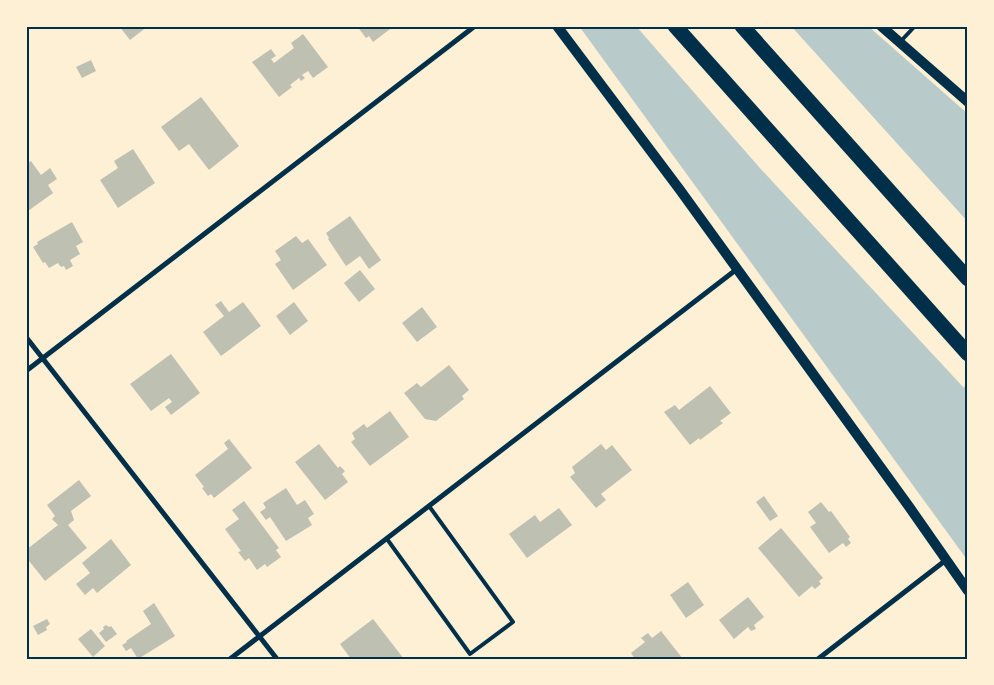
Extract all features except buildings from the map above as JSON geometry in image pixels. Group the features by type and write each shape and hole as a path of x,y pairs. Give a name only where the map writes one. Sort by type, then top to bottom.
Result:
{"highway":[{"path":"675,26 968,354"},
{"path":"742,26 968,279"}],"main road":[{"path":"557,26 680,190 968,591"},
{"path":"881,26 968,102"}],"street":[{"path":"26,372 475,26"},
{"path":"230,659 737,269"},
{"path":"26,336 277,659"},
{"path":"818,659 946,560"}],"lane":[{"path":"899,43 916,26"},
{"path":"387,538 470,654 513,622 429,506"}],"shaded area":[{"path":"579,26 636,26 759,167 964,388 968,373 968,561"},
{"path":"791,26 868,26 968,114 968,222"}]}
